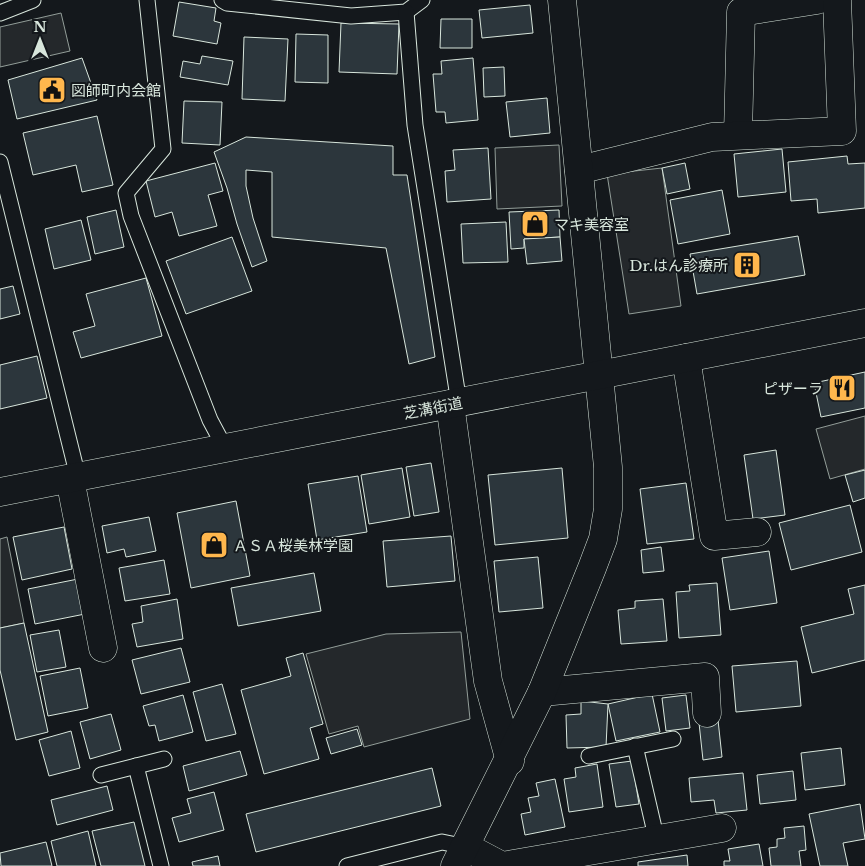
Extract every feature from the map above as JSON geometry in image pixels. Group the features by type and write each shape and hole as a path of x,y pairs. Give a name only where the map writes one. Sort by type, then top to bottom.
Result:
{"street":[{"path":"562,0 608,467 608,509 600,546 542,692 510,761 461,857 502,866 657,841 722,828"},
{"path":"738,134 741,12 817,0"},
{"path":"579,170 712,137 738,134 842,131 837,0"},
{"name":"芝溝街道","path":"0,492 686,358 863,328"},
{"path":"686,358 714,536 757,532"},
{"path":"455,403 488,681 510,761"},
{"path":"74,478 103,648"},
{"path":"542,692 705,677 707,713"}],"lane":[{"path":"0,13 33,0"},
{"path":"146,0 162,149 126,193 135,225 210,420 225,448"},
{"path":"222,0 227,3 351,16 406,12 422,0"},
{"path":"406,12 415,125 455,403"},
{"path":"0,162 74,478"},
{"path":"589,756 673,739"},
{"path":"635,746 657,841"},
{"path":"101,775 164,759"},
{"path":"136,766 161,866"},
{"path":"347,866 442,842 461,857"}],"shaded area":[{"path":"61,13 70,51 0,67 0,27"},
{"path":"559,145 562,206 497,209 495,148"},
{"path":"662,168 681,306 629,314 607,174"},
{"path":"865,416 865,469 830,479 816,429"},
{"path":"7,537 24,623 0,628 0,539"},
{"path":"461,632 470,719 364,747 358,726 329,734 306,654 386,634"}],"building":[{"path":"179,2 216,8 214,21 221,23 217,44 173,36"},
{"path":"530,5 533,33 482,38 479,10"},
{"path":"441,19 472,19 472,48 440,48"},
{"path":"341,23 399,24 397,74 339,72"},
{"path":"296,34 328,35 328,83 295,82"},
{"path":"244,37 288,39 285,101 242,99"},
{"path":"202,56 233,61 228,85 180,77 183,61 200,64"},
{"name":"図師町内会館","path":"82,58 97,100 17,119 8,80"},
{"path":"473,58 478,120 446,123 445,112 436,112 433,74 442,74 441,61"},
{"path":"504,67 505,96 484,97 483,68"},
{"path":"547,98 550,133 510,137 506,102"},
{"path":"184,101 222,102 220,145 182,143"},
{"path":"97,116 113,185 82,192 76,165 33,175 23,133"},
{"path":"246,137 393,146 393,175 407,175 435,357 409,364 386,248 272,237 272,172 246,170 246,186 253,218 267,261 252,267 214,152"},
{"path":"488,148 491,199 447,202 445,171 455,170 453,150"},
{"path":"782,149 786,192 738,197 734,154"},
{"path":"847,156 848,164 865,163 865,208 818,213 817,199 791,201 788,162"},
{"path":"215,163 223,191 208,195 217,226 179,236 172,212 155,217 146,181"},
{"path":"685,163 690,189 667,194 662,168"},
{"path":"722,190 730,234 678,244 670,200"},
{"path":"116,210 124,247 95,254 87,217"},
{"name":"マキ美容室","path":"559,210 560,237 524,239 524,248 511,249 509,212"},
{"path":"81,220 91,260 54,269 45,229"},
{"path":"506,222 508,262 463,263 461,224"},
{"name":"Dr.はん診療所","path":"798,236 805,275 697,294 690,254"},
{"path":"232,237 252,291 186,314 166,261"},
{"path":"560,237 562,261 527,264 524,239"},
{"path":"146,278 162,336 81,358 73,332 95,326 86,294"},
{"path":"13,286 20,314 0,319 0,289"},
{"path":"37,356 47,398 0,409 0,365"},
{"path":"865,372 865,408 821,417 814,383"},
{"path":"776,450 785,515 753,519 744,455"},
{"path":"431,463 439,512 414,516 406,467"},
{"path":"402,468 410,517 369,524 361,475"},
{"path":"562,468 568,538 495,545 488,475"},
{"path":"865,470 865,498 853,502 845,475"},
{"path":"358,476 367,532 317,540 308,484"},
{"path":"686,483 694,539 647,544 640,489"},
{"name":"ＡＳＡ桜美林学園","path":"236,501 250,576 191,588 177,513"},
{"path":"850,505 862,552 791,570 779,523"},
{"path":"149,517 156,551 126,557 124,549 107,553 102,526"},
{"path":"64,527 72,569 22,580 13,537"},
{"path":"451,536 455,581 387,587 383,541"},
{"path":"661,547 664,571 643,573 641,550"},
{"path":"769,551 777,603 730,610 722,558"},
{"path":"538,557 543,608 499,612 494,561"},
{"path":"164,560 170,594 125,601 119,568"},
{"path":"314,573 321,611 238,626 231,588"},
{"path":"78,579 85,614 35,624 28,589"},
{"path":"717,583 721,635 679,638 676,592 690,591 689,585"},
{"path":"865,585 865,660 812,673 801,627 854,614 848,589"},
{"path":"177,599 183,639 137,647 132,624 143,622 141,606"},
{"path":"663,599 667,641 621,644 618,610 635,608 635,601"},
{"path":"24,623 48,732 16,740 0,670 0,628"},
{"path":"59,630 66,667 37,672 30,635"},
{"path":"181,648 190,682 141,694 132,660"},
{"path":"303,653 323,724 310,728 319,759 264,774 241,690 291,676 286,658"},
{"path":"797,661 801,706 736,712 732,666"},
{"path":"80,668 88,708 48,716 40,676"},
{"path":"222,684 236,734 206,741 193,692"},
{"path":"652,694 660,732 616,741 608,704"},
{"path":"183,695 193,732 159,741 155,725 149,726 143,706"},
{"path":"686,695 690,728 666,731 662,698"},
{"path":"581,701 608,704 606,747 567,748 566,715 581,714"},
{"path":"111,714 121,750 90,759 80,722"},
{"path":"718,720 722,757 703,760 699,723"},
{"path":"357,729 362,745 331,754 326,738"},
{"path":"71,731 80,768 49,776 39,740"},
{"path":"841,748 845,785 805,790 801,753"},
{"path":"240,751 247,775 189,791 183,766"},
{"path":"632,761 639,804 616,807 609,764"},
{"path":"597,764 603,807 569,812 564,779 576,777 575,768"},
{"path":"432,768 441,806 256,852 246,814"},
{"path":"793,771 796,800 760,804 757,775"},
{"path":"743,773 747,810 716,813 714,800 691,802 689,778"},
{"path":"555,779 565,827 525,835 521,814 531,812 528,798 539,796 536,783"},
{"path":"107,786 113,810 57,825 51,800"},
{"path":"214,792 224,830 179,842 172,818 191,813 187,799"},
{"path":"860,804 865,839 843,843 848,866 820,866 809,814"},
{"path":"134,822 145,866 101,866 92,831"},
{"path":"804,826 806,850 799,851 801,866 771,866 769,848 777,847 777,839 785,838 784,828"},
{"path":"88,831 96,866 57,866 51,841"},
{"path":"46,842 52,866 1,866 0,853"},
{"path":"759,844 763,866 724,866 724,861 730,861 728,849"},
{"path":"687,855 688,866 638,866 638,862"},
{"path":"218,856 220,866 193,866 192,862"}],"place":[{"name":"図師町内会館","path":"52,90"},
{"name":"マキ美容室","path":"535,224"},
{"name":"Dr.はん診療所","path":"747,265"},
{"name":"ピザーラ","path":"842,388"},
{"name":"ＡＳＡ桜美林学園","path":"214,545"}]}
